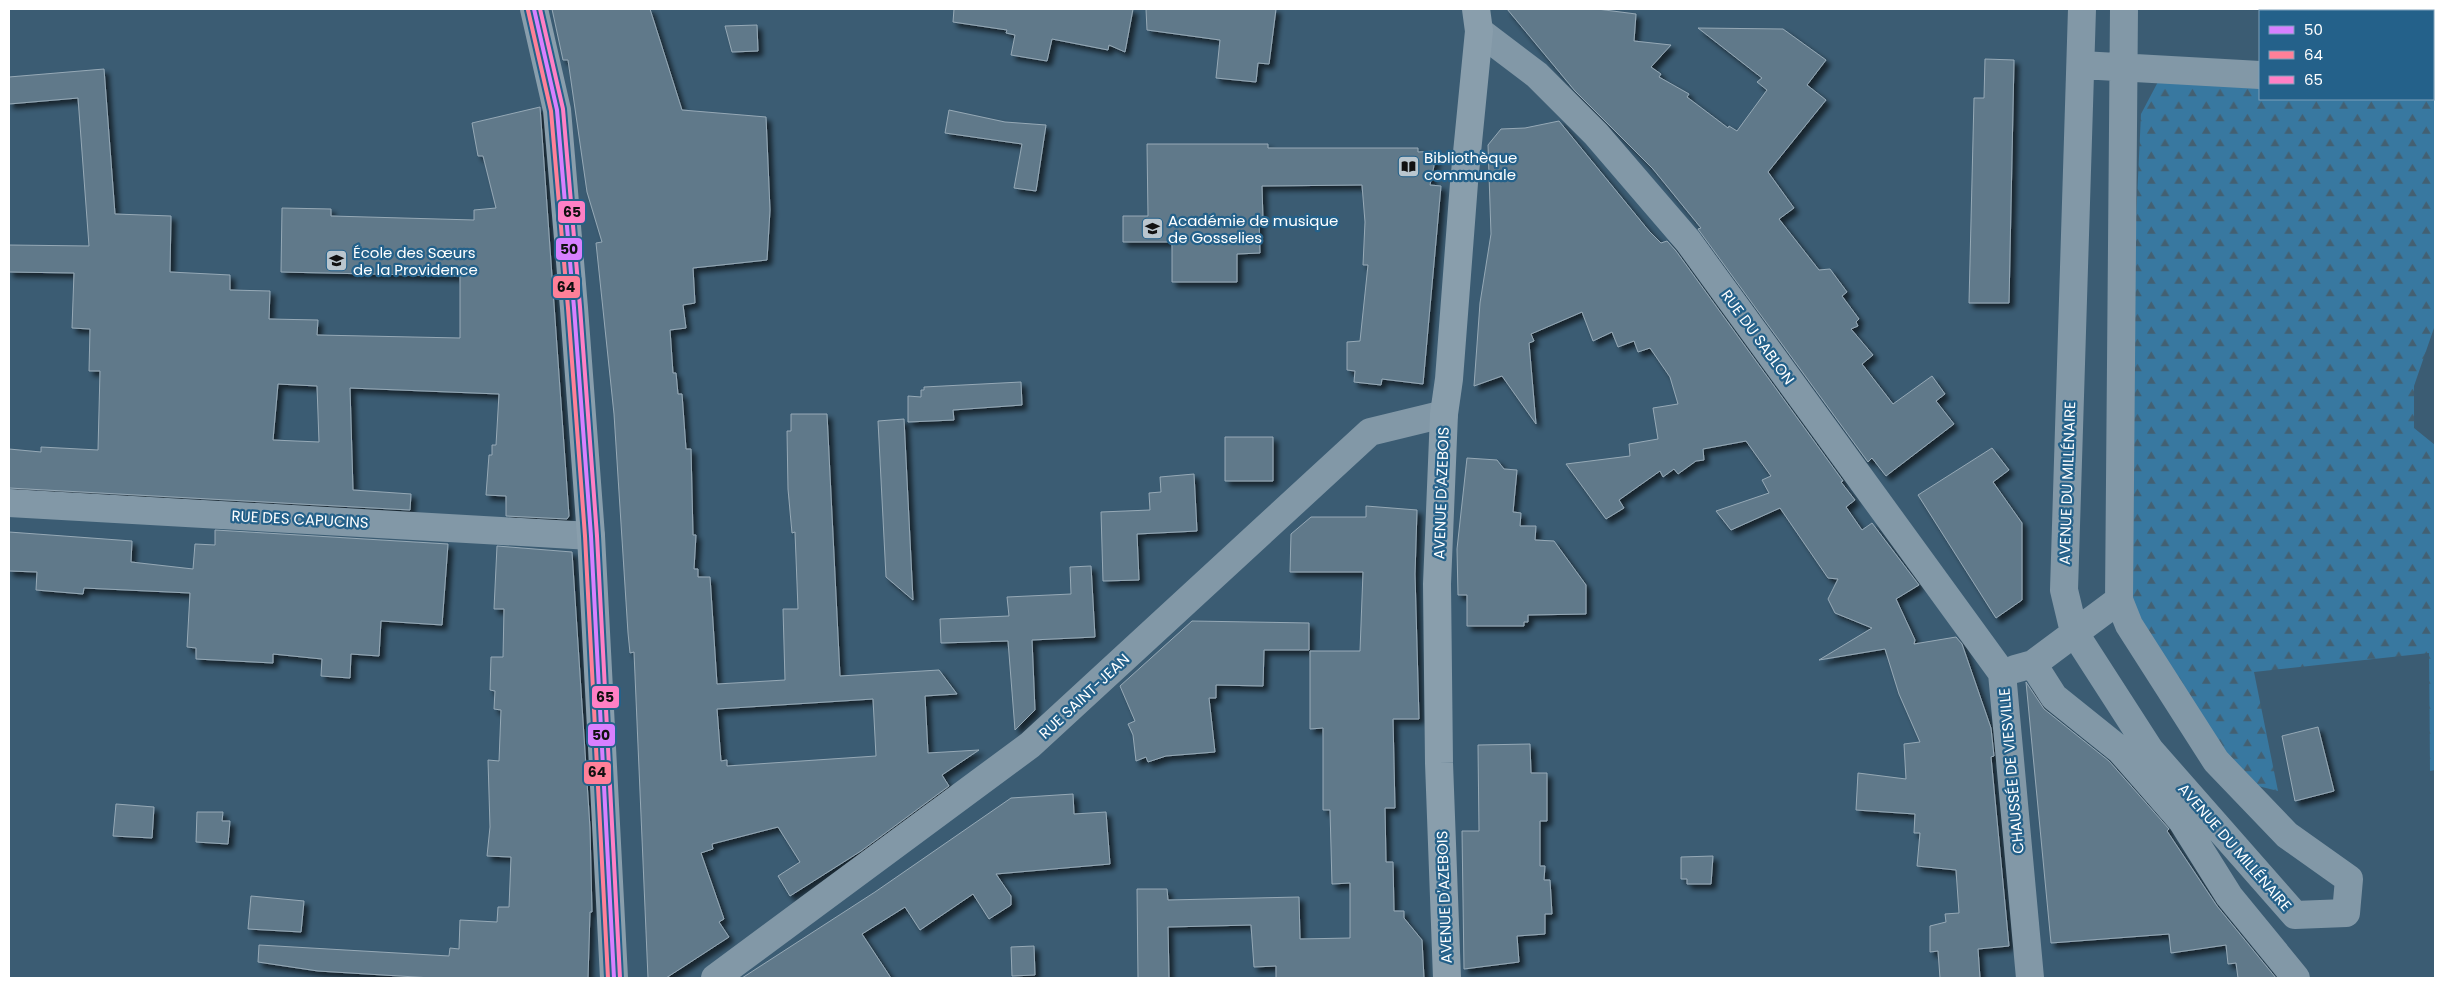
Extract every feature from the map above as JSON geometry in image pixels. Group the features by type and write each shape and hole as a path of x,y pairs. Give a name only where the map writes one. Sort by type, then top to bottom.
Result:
{"main road":[{"path":"534,9 557,110 591,536 614,978"},
{"name":"AVENUE D'AZEBOIS","path":"1447,978 1439,763 1438,584 1444,414 1450,379 1478,20"}],"street":[{"name":"AVENUE DU MILLÉNAIRE","path":"2082,9 2064,590 2074,632 2150,750 2295,915 2346,913 2349,879 2287,834 2216,761 2130,625 2119,600 2122,67 2124,9"},
{"name":"RUE DU SABLON","path":"1478,20 1596,134 1688,241 2002,673"},
{"path":"2081,65 2259,76"},
{"name":"RUE SAINT-JEAN","path":"715,978 1030,745 1370,432 1444,414"},
{"name":"RUE DES CAPUCINS","path":"9,503 591,536"},
{"name":"CHAUSSÉE DE VIESVILLE","path":"2030,978 2002,673 2032,664 2119,600"},
{"path":"2032,664 2054,698 2120,750 2182,821 2229,896 2296,978"}],"green space":[{"path":"2434,30 2435,325 2414,386 2414,428 2435,445 2435,770 2430,771 2429,653 2254,672 2278,791 2234,780 2119,582 2141,114 2160,78 2259,78 2259,100 2434,100"}],"building":[{"path":"552,9 650,9 682,110 766,117 770,210 767,260 693,268 695,303 683,305 686,328 670,330 673,373 676,373 678,394 682,394 686,449 691,449 693,535 696,535 694,569 698,569 698,577 710,577 717,684 785,680 783,609 798,609 795,532 792,533 788,489 787,431 791,431 791,414 827,414 840,676 939,670 957,694 925,696 928,753 979,750 942,775 949,786 861,851 790,896 778,876 800,862 778,827 712,844 713,849 701,853 724,919 719,922 729,937 666,978 648,978 634,652 630,653 628,633 614,414 596,243 602,242 587,192 568,60 563,60","holes":["873,699 876,756 727,766 727,760 721,761 717,709"]},
{"path":"954,9 1133,9 1125,52 1109,45 1108,50 1052,39 1047,61 1011,55 1015,35 1006,33 1007,30 953,22"},
{"path":"1146,9 1276,9 1269,64 1258,63 1256,82 1216,78 1220,40 1147,30"},
{"path":"1507,9 1597,9 1636,14 1634,41 1671,45 1651,67 1661,74 1659,77 1689,94 1687,97 1728,128 1729,126 1737,131 1767,90 1757,82 1762,78 1698,28 1783,29 1826,60 1807,85 1826,100 1768,172 1794,208 1779,219 1819,270 1830,269 1847,292 1842,296 1859,319 1856,322 1858,326 1851,329 1873,355 1862,364 1893,404 1932,376 1945,394 1936,401 1954,424 1886,476 1872,458 1868,462 1698,229 1701,228 1653,169 1575,91"},
{"path":"757,25 758,51 732,52 725,26"},
{"path":"1985,59 2014,60 2009,303 1969,303 1974,98 1984,98"},
{"path":"104,69 115,214 171,216 170,272 230,275 230,290 270,291 269,319 318,320 317,335 460,338 460,276 281,272 282,208 331,209 331,216 474,220 474,210 496,208 483,156 478,156 472,123 540,107 569,516 567,519 506,516 506,496 486,495 489,455 492,455 492,445 496,445 499,394 350,388 353,490 411,494 410,510 9,488 9,449 41,452 41,447 98,450 100,371 89,371 90,329 72,328 74,273 9,272 9,245 89,246 78,98 9,104 9,77","holes":["278,384 317,386 319,442 273,440"]},
{"path":"949,110 1005,122 1046,125 1036,191 1014,188 1022,144 945,133"},
{"path":"1559,121 1649,231 1661,243 1667,241 1676,251 1843,481 1841,482 1855,500 1846,507 1862,530 1872,523 1919,585 1896,599 1915,640 1914,644 1956,637 1962,644 1991,728 1994,756 1991,757 2009,946 1978,949 1980,978 1940,978 1938,951 1930,952 1930,926 1946,922 1945,914 1959,913 1956,870 1917,866 1920,833 1914,833 1915,814 1856,810 1858,773 1906,779 1904,744 1920,742 1899,694 1885,649 1819,660 1872,628 1835,613 1828,599 1838,579 1828,578 1780,508 1731,530 1716,511 1769,493 1762,480 1771,476 1746,441 1703,449 1704,460 1696,461 1678,474 1674,469 1663,477 1660,471 1619,500 1624,508 1606,519 1566,464 1630,456 1629,444 1658,439 1653,408 1678,404 1670,377 1650,348 1638,352 1634,341 1618,347 1612,332 1593,341 1582,312 1531,334 1534,341 1529,343 1536,424 1502,376 1474,386 1480,303 1491,234 1488,145 1501,129 1525,128"},
{"path":"1147,144 1268,144 1268,148 1418,148 1418,152 1437,151 1430,185 1441,186 1423,384 1382,379 1381,385 1354,382 1355,371 1347,370 1347,342 1360,341 1368,265 1363,265 1365,222 1362,185 1262,186 1263,221 1259,221 1260,253 1237,254 1237,282 1172,282 1172,242 1123,242 1123,216 1148,216"},
{"path":"1021,382 1022,405 953,410 954,420 908,422 908,396 921,397 921,390 924,390 924,387"},
{"path":"904,419 913,600 886,577 878,421"},
{"path":"1225,437 1273,437 1273,481 1225,481"},
{"path":"1992,448 2009,470 1993,482 2022,523 2022,600 1996,618 1918,495"},
{"path":"1467,458 1497,460 1504,469 1517,470 1513,512 1521,513 1520,526 1536,526 1535,540 1554,541 1586,585 1586,614 1528,615 1528,622 1524,622 1524,626 1467,626 1467,595 1458,595 1457,549"},
{"path":"1194,474 1197,531 1137,534 1139,580 1103,581 1101,512 1150,510 1149,493 1161,492 1160,477"},
{"path":"1366,506 1417,510 1415,574 1419,719 1393,719 1395,808 1385,808 1386,862 1393,862 1394,911 1404,911 1404,918 1422,940 1424,978 1276,978 1276,966 1254,967 1251,925 1168,927 1169,978 1138,978 1137,889 1167,889 1168,900 1299,897 1300,939 1350,938 1350,883 1332,884 1330,810 1323,810 1323,728 1310,729 1310,651 1360,651 1363,572 1290,572 1291,534 1311,517 1366,517"},
{"path":"215,530 448,544 442,625 381,621 379,656 351,654 350,678 321,676 322,659 273,654 273,663 196,659 196,648 187,647 190,593 84,588 83,594 36,590 37,572 9,571 9,532 132,541 131,562 193,569 195,544 215,545"},
{"path":"497,546 572,552 590,828 592,912 590,912 588,978 432,978 318,971 258,962 259,945 449,956 450,948 459,949 460,920 497,922 498,907 509,907 511,857 487,856 490,827 488,760 499,761 501,710 494,709 495,691 490,690 491,657 503,657 504,609 494,609"},
{"path":"1091,566 1095,637 1032,640 1035,710 1015,730 1008,641 941,643 940,619 1009,616 1007,597 1071,594 1070,567"},
{"path":"1192,621 1309,623 1309,650 1264,650 1263,686 1216,685 1216,698 1209,698 1215,752 1166,756 1148,762 1146,757 1136,761 1133,735 1128,724 1135,721 1120,686"},
{"path":"2026,682 2044,709 2109,761 2169,829 2167,831 2217,906 2276,978 2238,978 2236,963 2228,964 2226,945 2171,953 2169,934 2051,943"},
{"path":"2318,727 2334,791 2295,801 2282,736"},
{"path":"1530,744 1531,773 1547,773 1547,821 1540,821 1540,866 1545,866 1544,880 1550,880 1552,914 1545,914 1545,934 1517,936 1519,962 1464,969 1462,831 1479,831 1478,745"},
{"path":"1073,794 1074,814 1106,812 1110,864 996,874 1011,896 1011,905 989,919 973,894 920,930 905,907 862,934 891,978 742,978 875,892 1011,798"},
{"path":"116,804 154,807 152,838 113,836"},
{"path":"197,812 223,812 222,821 230,821 228,844 196,842"},
{"path":"1713,856 1711,884 1687,884 1687,879 1681,879 1681,857"},
{"path":"251,896 304,901 301,932 248,929"},
{"path":"1034,946 1035,975 1012,976 1011,947"}],"transit line":[{"name":"50","path":"534,9 557,110 574,308 591,536 614,978"},
{"name":"65","path":"540,9 563,109 580,307 597,536 620,978"},
{"name":"64","path":"528,10 551,111 568,308 585,536 608,978"}],"place":[{"name":"Bibliothèque communale","path":"1408,166"},
{"name":"Académie de musique de Gosselies","path":"1152,229"},
{"name":"École des Sœurs de la Providence","path":"337,261"}]}
